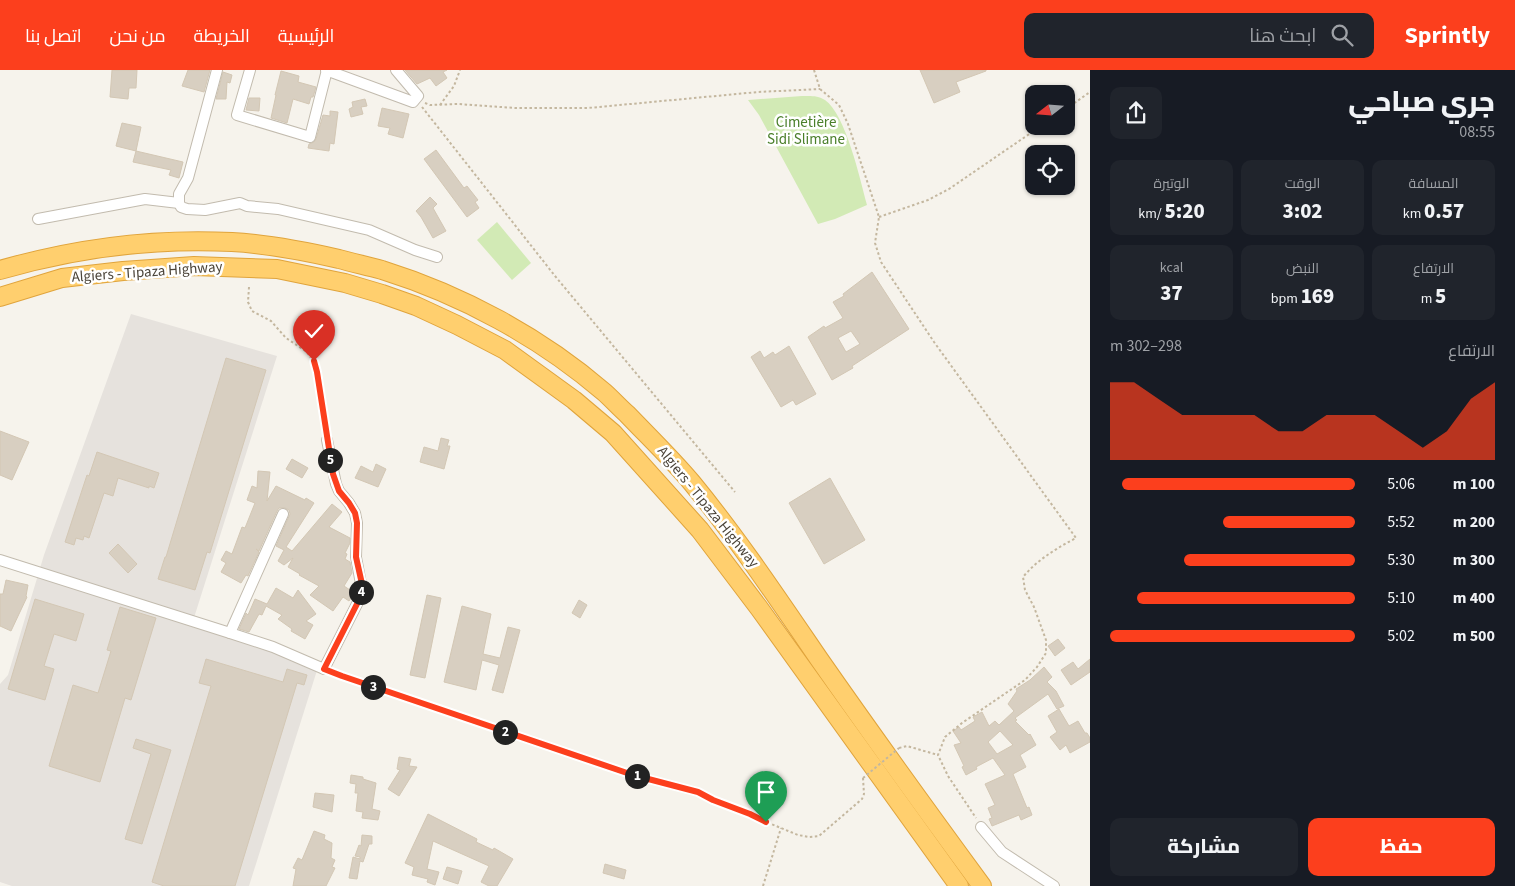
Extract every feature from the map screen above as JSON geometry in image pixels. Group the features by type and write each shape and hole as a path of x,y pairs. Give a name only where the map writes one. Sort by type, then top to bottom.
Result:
{"highway":[{"name":"Algiers - Tipaza Highway","path":"0,270 55,256 111,246 204,241 267,246 323,255 381,270 439,291 492,316 564,360 606,393 648,434 693,484 761,575 982,886"},
{"name":"Algiers - Tipaza Highway","path":"0,297 62,278 106,273 194,266 277,269 345,283 416,306 505,350 574,400 613,433 700,530 759,608 960,886"}],"street":[{"path":"179,204 179,194 188,178 217,70"},
{"path":"250,70 237,115 310,137 327,70 413,102 418,96 396,70"},
{"path":"38,219 145,199 179,204 187,209 205,210 240,204 278,209 369,230 415,250 437,257"},
{"path":"0,560 273,647 324,669 359,600 362,584 356,557 357,523 355,513 336,484 327,440"},
{"path":"230,633 283,514"},
{"path":"981,827 1002,852 1054,886"}],"path":[{"path":"440,105 454,86 460,70"},
{"path":"814,70 820,89 839,105 848,124 879,218 875,243 881,262 934,342 1076,538 1060,546 1041,560 1024,577 1025,590 1034,607 1046,640 1046,653 1025,680 962,722 945,737 938,754 948,776 981,827"},
{"path":"416,99 430,105 458,104 515,108 588,108 758,92 820,89"},
{"path":"1075,103 1090,92"},
{"path":"416,99 555,276 736,492"},
{"path":"879,218 928,200 949,189 1027,135"},
{"path":"249,287 248,302 252,312 271,321 286,338 307,352 314,361 327,440"},
{"path":"324,669 351,680 633,775 698,792 782,828 809,837 819,836 862,799 864,794 864,778 899,748 907,746 924,752 938,754"},
{"path":"763,886 782,828"}],"shaded area":[{"path":"131,314 277,356 192,624 319,664 249,886 12,886 0,882 0,684 8,675 44,555"}],"green space":[{"name":"Cimetière Sidi Slimane","path":"802,96 822,98 833,108 846,133 867,205 818,224 759,115 748,100"},
{"path":"497,222 531,263 512,280 477,240"}],"building":[{"path":"112,70 137,70 136,88 129,88 128,99 110,97"},
{"path":"188,70 210,70 204,92 182,86"},
{"path":"405,70 447,70 443,72 447,78 436,86 430,78 417,84"},
{"path":"920,70 986,71 956,82 960,92 934,103"},
{"path":"281,71 299,76 298,82 316,87 309,104 293,99 287,123 271,118"},
{"path":"223,72 232,75 230,83 227,82 226,99 216,99"},
{"path":"249,98 260,98 259,111 246,110"},
{"path":"365,99 367,106 361,107 363,114 351,117 349,109 353,107 352,102"},
{"path":"382,108 409,114 403,138 388,134 390,128 378,126"},
{"path":"330,111 338,112 334,144 330,143 329,151 308,148 309,144 316,139 323,115 330,116"},
{"path":"122,123 141,127 136,151 116,146"},
{"path":"436,150 464,188 467,186 478,200 475,202 479,208 467,217 424,159"},
{"path":"136,151 183,162 179,178 169,175 171,170 133,162"},
{"path":"430,197 437,204 433,208 446,231 433,238 416,211"},
{"path":"872,272 909,329 852,366 853,368 832,380 808,337 824,326 825,328 843,318 833,302 844,296 843,294","holes":["851,331 860,344 846,352 838,338"]},
{"path":"789,346 816,394 796,405 793,400 781,407 751,357 760,351 764,358 773,352 775,355"},
{"path":"226,358 266,370 210,553 207,552 195,590 158,579"},
{"path":"0,431 29,442 12,480 0,475"},
{"path":"441,438 449,440 447,446 450,446 444,469 420,462 424,447 438,451"},
{"path":"97,452 159,473 154,488 118,478 113,496 104,493 89,538 84,536 83,540 76,538 74,545 65,542 87,475 89,476"},
{"path":"292,459 308,468 302,478 286,469"},
{"path":"376,464 386,469 378,487 355,478 361,466 373,472"},
{"path":"258,471 270,472 267,501 276,486 314,503 286,547 292,551 332,504 342,512 329,527 350,538 345,559 350,562 352,573 344,586 353,592 349,601 343,597 333,611 310,595 319,586 288,567 293,558 284,565 278,561 284,550 276,546 290,514 289,510 285,508 279,508 277,511 259,551 256,549 259,552 248,576 246,575 241,583 221,572 226,563 221,560 226,551 232,554 242,527 245,528 255,503 247,500 252,486 257,488"},
{"path":"830,478 865,540 824,564 789,503"},
{"path":"118,544 137,564 128,573 109,553"},
{"path":"6,580 28,585 27,597 11,631 0,626 0,594 3,594"},
{"path":"276,588 293,598 298,590 316,614 306,621 313,625 305,639 291,631 292,629 278,619 282,615 266,606 262,615 259,614 249,632 239,629 255,599 267,604"},
{"path":"427,595 441,598 425,678 410,675"},
{"path":"35,599 84,614 76,641 54,634 44,666 54,669 45,700 8,689"},
{"path":"579,600 587,605 580,618 572,613"},
{"path":"462,606 491,614 483,654 500,658 508,627 520,630 503,693 492,690 499,665 482,660 476,690 444,682"},
{"path":"120,607 156,618 131,700 125,698 100,782 49,766 73,685 98,693 111,651 107,650"},
{"path":"1058,639 1065,648 1055,656 1048,646"},
{"path":"206,659 283,682 287,669 307,675 304,685 297,683 235,886 164,886 152,882 211,686 199,683"},
{"path":"1090,659 1090,672 1071,685 1061,670 1073,662 1078,669"},
{"path":"1044,667 1052,677 1047,682 1056,691 1064,706 1057,709 1048,694 1015,718 1017,720 1015,721 1030,734 1036,745 1020,755 1026,767 1013,774 1027,808 1029,807 1032,815 1021,820 1019,815 992,826 989,819 992,818 988,808 995,805 985,784 1005,775 993,758 966,775 954,745 961,743 953,731 959,727 961,730 975,721 973,717 982,712 989,726 995,721 999,725 1014,711 1008,704 1017,691 1016,689 1030,680","holes":["1000,731 1013,745 997,754 988,742"]},
{"path":"1059,709 1069,726 1078,721 1090,738 1090,742 1070,753 1066,745 1060,750 1050,737 1057,732 1048,716"},
{"path":"136,739 171,750 142,844 125,839 151,754 133,748"},
{"path":"399,757 411,759 409,766 417,767 399,796 388,789 400,770 397,769"},
{"path":"351,775 363,777 363,779 376,783 372,809 380,811 378,820 362,818 363,812 356,811 358,793 355,793 356,784 350,783"},
{"path":"315,793 334,795 332,812 313,807"},
{"path":"428,814 477,839 476,842 493,850 494,848 513,859 497,886 489,886 481,882 489,866 433,841 427,869 439,872 435,885 427,882 428,879 412,875 414,867 405,863"},
{"path":"314,831 325,835 324,839 332,843 331,858 335,860 332,867 335,868 326,886 293,886 296,869 293,868 298,858 302,860"},
{"path":"362,835 372,836 372,844 369,844 363,862 360,861 357,879 349,878 353,857 360,859 360,857 355,856 359,845 361,846"},
{"path":"605,864 626,870 624,879 603,873"},
{"path":"447,867 462,871 458,884 443,879"}],"route":[{"path":"314,361 333,474 339,491 355,513 357,523 356,557 362,584 359,600 324,669 633,775 679,788 688,788 766,822"}]}
